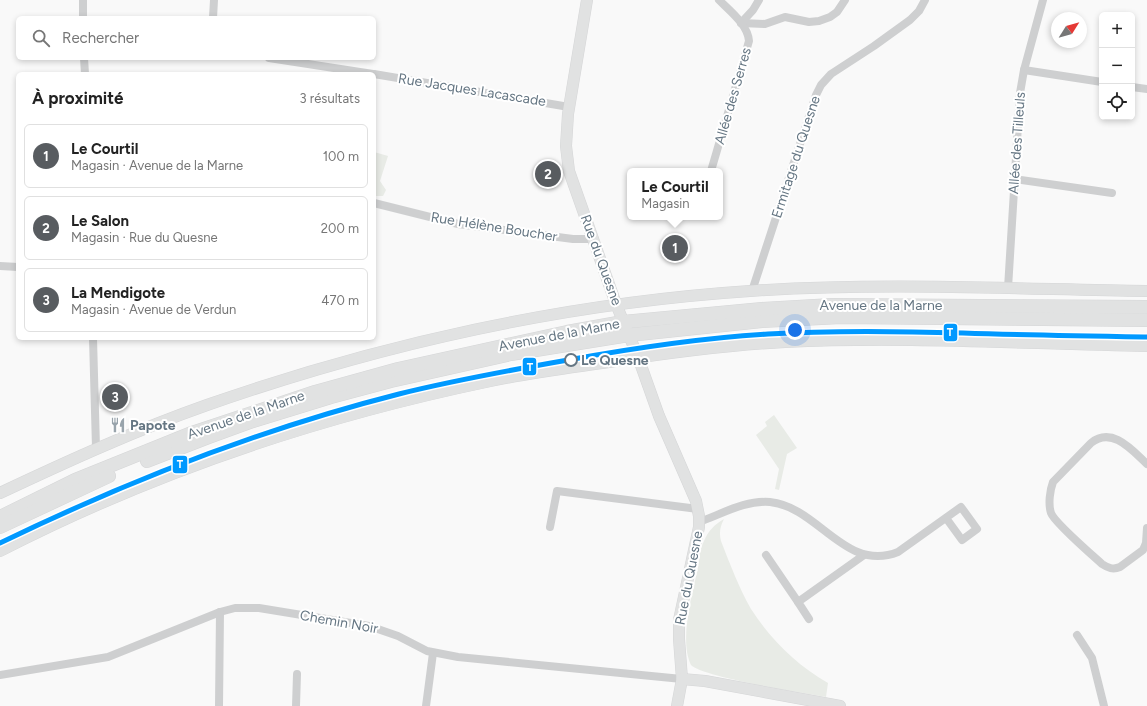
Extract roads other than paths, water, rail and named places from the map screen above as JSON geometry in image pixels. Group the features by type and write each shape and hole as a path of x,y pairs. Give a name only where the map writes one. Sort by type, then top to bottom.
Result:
{"main road":[{"name":"Avenue de la Marne","path":"0,517 75,480 188,434 315,392 398,369 575,330 623,322 762,309 838,305 1147,307"},
{"name":"Avenue de la Marne","path":"0,527 107,477 192,443 253,421 331,397 409,376 498,356 629,335 762,321 841,317 1147,320"}],"street":[{"path":"83,0 83,16"},
{"path":"213,16 214,0"},
{"name":"Rue du Quesne","path":"587,0 569,107 566,146 568,163 616,304 638,357 659,416 693,493 698,509 699,522 679,620 682,679 677,706"},
{"name":"Allée des Serres","path":"712,168 748,47 748,37 744,27 719,0"},
{"path":"741,23 753,10 759,0"},
{"path":"741,23 765,24 785,17 809,22 820,21 837,12 845,0"},
{"name":"Ermitage du Quesne","path":"752,291 813,102 821,84 831,74 910,20 919,11 925,0"},
{"name":"Allée des Tilleuls","path":"1008,288 1020,93 1024,70 1043,0"},
{"path":"84,60 85,72"},
{"name":"Rue Jacques Lacascade","path":"280,60 329,70 351,72"},
{"path":"1024,70 1099,82"},
{"name":"Rue Jacques Lacascade","path":"376,75 569,107"},
{"path":"1135,87 1147,89"},
{"path":"1014,179 1112,193"},
{"name":"Rue Hélène Boucher","path":"376,203 458,224 573,239 593,239"},
{"path":"0,266 16,267"},
{"name":"Avenue de la Marne","path":"0,493 96,448 213,404 297,377 360,358 487,327 616,304 752,291 892,286 1147,291"},
{"path":"93,340 96,448"},
{"path":"0,552 39,531 127,493 204,463 325,422 389,404 485,382 638,357 767,343 855,340 961,340 1147,346"},
{"path":"1147,464 1121,440 1111,437 1097,439 1091,443 1053,482 1051,489 1050,512 1054,519 1102,564 1109,568 1120,567 1143,550 1146,543 1147,528"},
{"path":"550,527 557,491 698,509"},
{"path":"699,522 744,505 757,502 776,503 800,513 835,539 864,555 876,557 898,552 946,518"},
{"path":"766,555 809,619"},
{"path":"798,602 864,555"},
{"name":"Chemin Noir","path":"0,675 108,657 220,612 236,608 258,608 369,626 398,636 433,653 478,660 682,679"},
{"path":"219,706 220,612"},
{"path":"1077,635 1092,658 1104,706"},
{"path":"426,706 433,653"},
{"path":"296,706 297,674"},
{"path":"682,679 705,681 840,706"}],"place":[{"name":"Le Salon","path":"548,174"},
{"name":"Le Courtil","path":"675,248"},
{"name":"Le Quesne","path":"571,360"},
{"name":"La Mendigote","path":"115,397"},
{"name":"Papote","path":"118,425"}]}
